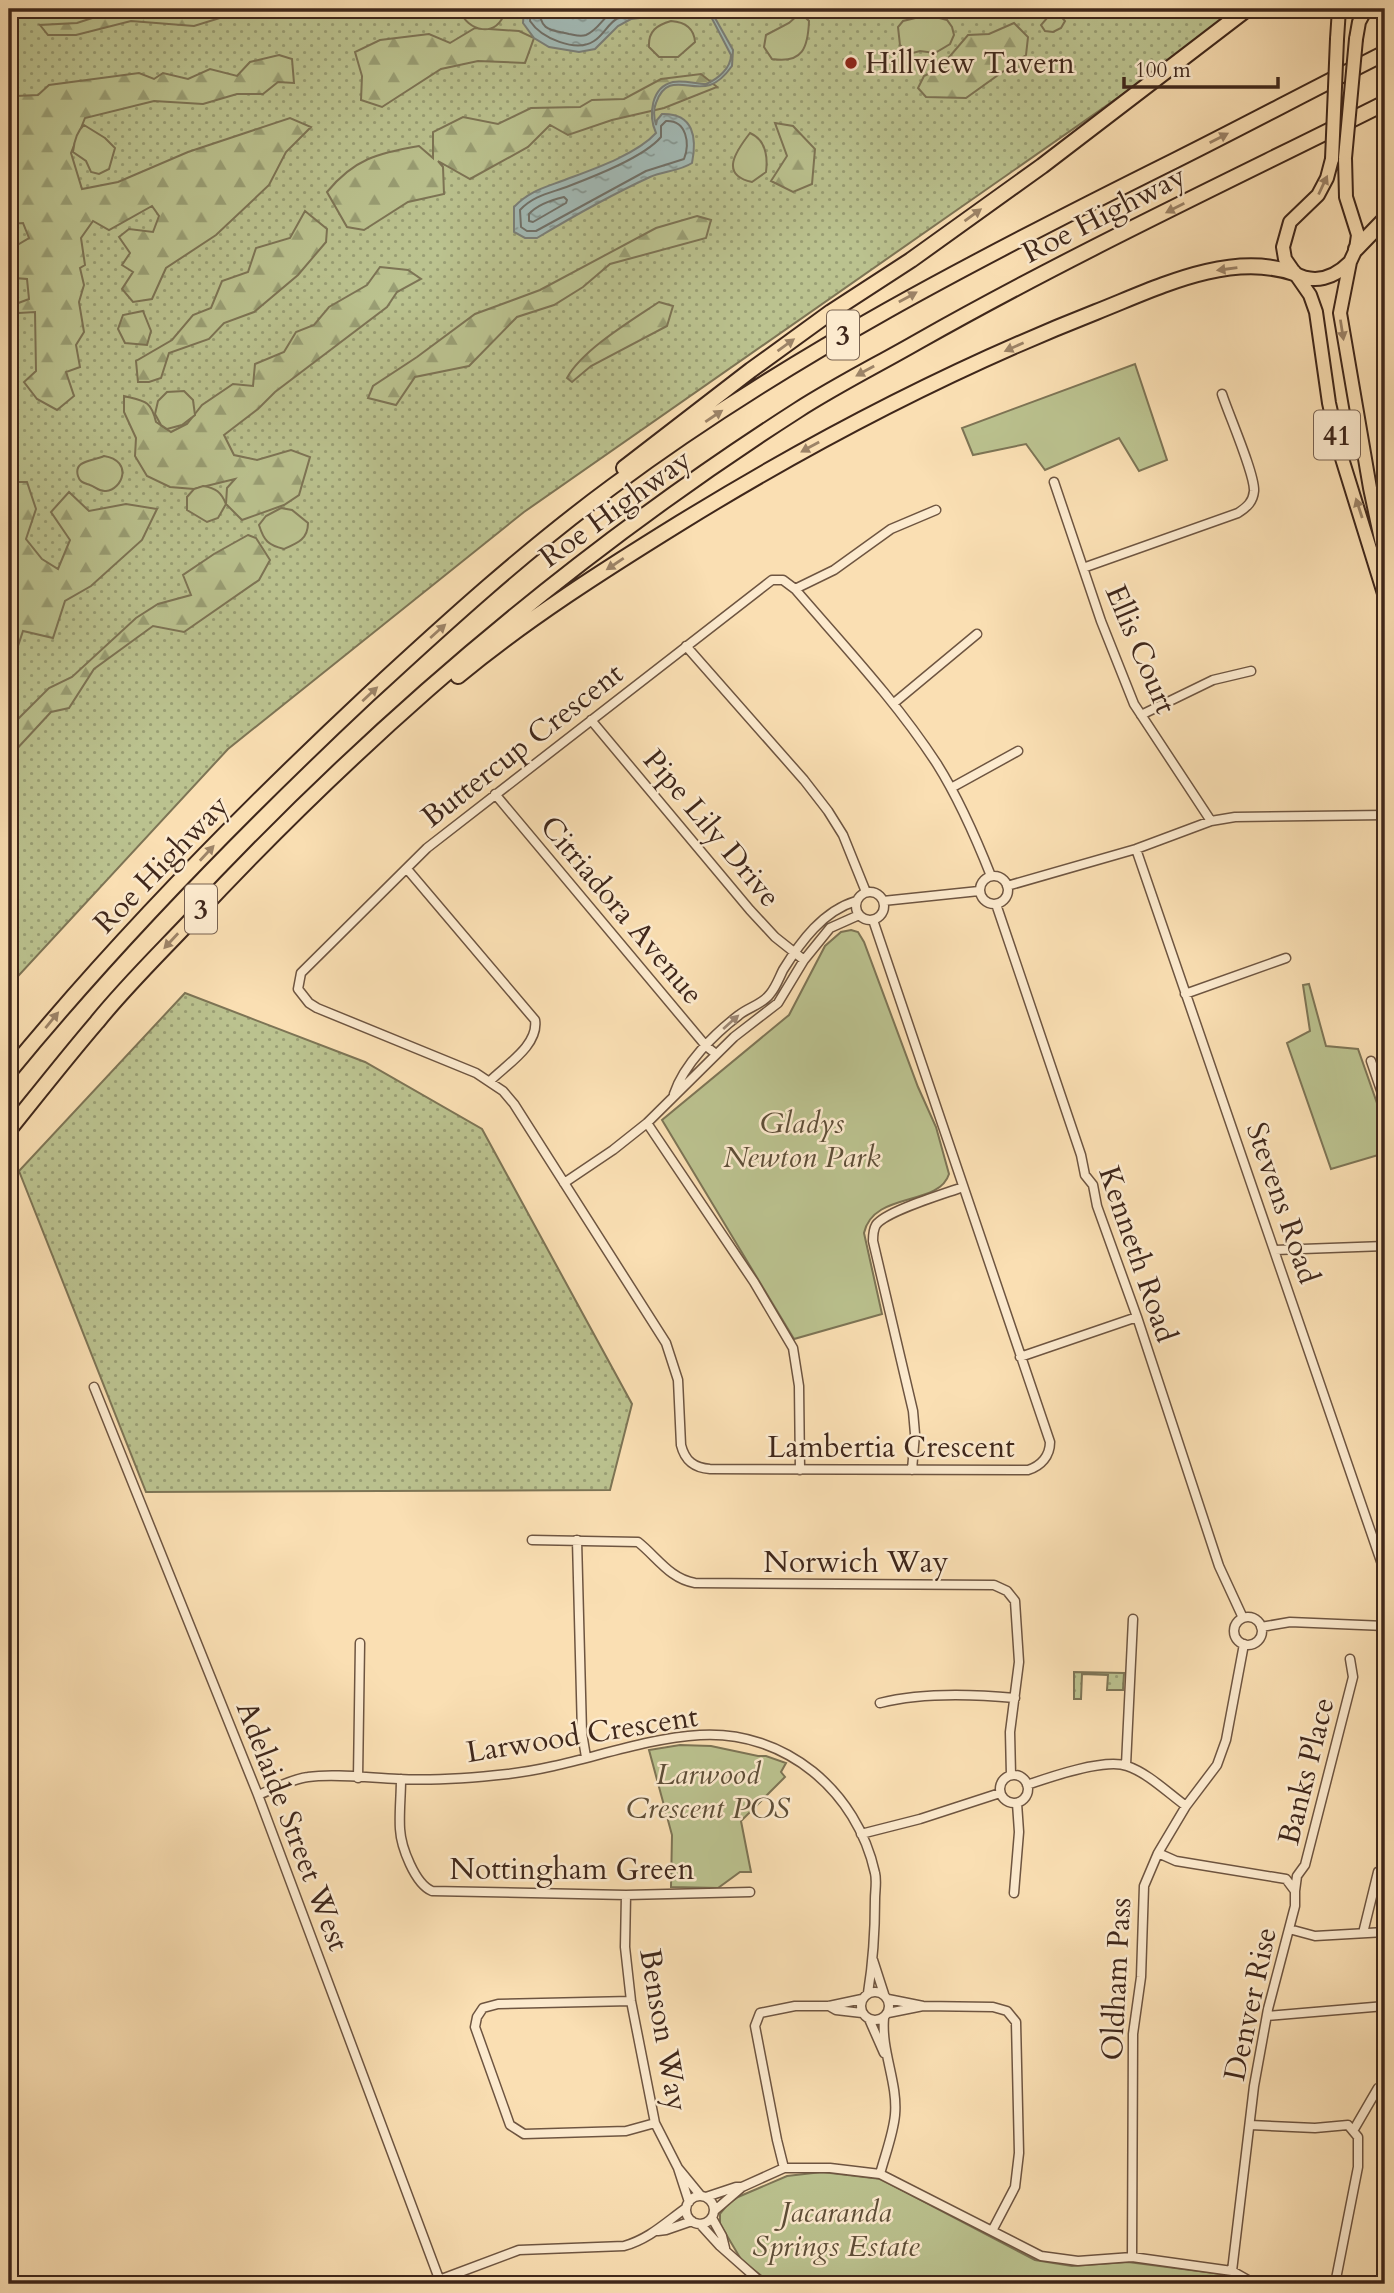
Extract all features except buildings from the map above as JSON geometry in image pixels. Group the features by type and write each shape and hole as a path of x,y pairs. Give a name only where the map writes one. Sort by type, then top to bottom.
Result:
{"highway":[{"path":"504,572 629,463 751,370 999,197 1247,9"},
{"name":"Roe Highway","path":"9,1072 73,994 292,766 504,572 613,485 725,409 884,311 1051,222 1385,54"},
{"name":"Roe Highway","path":"9,1130 99,1018 255,851 373,738 474,650 570,572 657,507 799,410 1003,294 1385,103"},
{"path":"1353,256 1385,219"},
{"path":"214,895 356,763 472,664 621,559 771,468 849,425 961,371 1058,327 1140,295 1197,274 1220,270 1254,266 1277,267 1294,273"}],"main road":[{"name":"41","path":"1339,9 1338,159 1358,235 1340,313 1370,488 1385,558"},
{"name":"41","path":"1366,9 1359,22 1338,159 1318,195 1290,222 1283,247 1285,259 1310,295 1316,312 1329,403 1340,452 1385,597"},
{"path":"1294,273 1301,277 1328,278 1340,272 1353,256"}],"street":[{"path":"1083,568 1238,513 1247,507 1252,500 1253,483 1222,394"},
{"name":"Ellis Court","path":"1054,482 1101,621 1140,715 1211,821"},
{"path":"936,510 891,529 834,570 795,589 894,703 938,765 976,839 991,876"},
{"name":"Buttercup Crescent","path":"564,1183 503,1091 490,1081 453,1062 317,1008 309,1003 298,989 301,973 427,848 767,582 783,580 795,589"},
{"path":"894,703 977,634"},
{"path":"686,646 828,811 843,835 866,892"},
{"path":"1140,715 1213,680 1251,671"},
{"name":"Pipe Lily Drive","path":"591,720 750,911 794,954 804,960"},
{"path":"951,788 1018,751"},
{"name":"Citriadora Avenue","path":"495,794 706,1046 716,1054"},
{"path":"1007,886 1136,849 1211,821 1236,817 1385,815"},
{"name":"Stevens Road","path":"1136,849 1385,1573"},
{"path":"407,869 535,1020 536,1031 531,1041 490,1081"},
{"path":"991,876 1001,878 1007,886 1006,897 996,904 985,901 979,891 982,881 991,876"},
{"path":"883,901 979,891"},
{"path":"674,1094 678,1084 706,1046 741,1013 771,994 794,954 828,915 856,901 866,892 875,893 883,901 882,913 873,920 863,918 856,910 856,901"},
{"name":"Kenneth Road","path":"996,904 1081,1155 1085,1175 1093,1185 1097,1206 1137,1317 1219,1566 1242,1618"},
{"path":"564,1183 647,1123 750,1023 764,1016 779,1003 804,960 830,928 859,915"},
{"name":"Lambertia Crescent","path":"564,1183 666,1343 678,1380 681,1445 688,1461 701,1469 1034,1468 1044,1459 1050,1442 873,920"},
{"path":"1185,994 1286,958"},
{"path":"1371,1060 1385,1102"},
{"path":"647,1123 754,1282 793,1348 799,1386 800,1470"},
{"path":"912,1470 915,1434 913,1411 873,1232 876,1225 892,1213 962,1187"},
{"path":"1275,1250 1385,1246"},
{"path":"1020,1357 1137,1317"},
{"name":"Adelaide Street West","path":"94,1387 258,1795 440,2282"},
{"name":"Norwich Way","path":"532,1540 638,1542 674,1576 695,1583 994,1585 1007,1591 1015,1601 1019,1662 1009,1745 1011,1776"},
{"path":"577,1540 582,1733 586,1757"},
{"path":"1242,1618 1256,1619 1261,1627 1259,1639 1252,1644 1244,1644 1237,1639 1234,1631 1236,1623 1242,1618"},
{"path":"1126,1765 1133,1619"},
{"path":"1261,1627 1290,1622 1385,1626"},
{"path":"358,1778 360,1643"},
{"name":"Oldham Pass","path":"1132,2257 1133,2034 1140,1977 1144,1886 1158,1853 1186,1806 1217,1765 1226,1740 1244,1644"},
{"name":"Banks Place","path":"1295,1891 1297,1877 1305,1865 1353,1677 1350,1659"},
{"path":"880,1703 900,1698 1015,1698"},
{"name":"Larwood Crescent","path":"258,1795 307,1777 401,1780 519,1773 700,1735 739,1737 786,1752 803,1762 818,1774 852,1816 875,1875 873,1960"},
{"path":"1027,1785 1093,1766 1126,1765 1186,1806"},
{"path":"1011,1776 1019,1776 1027,1785 1026,1796 1017,1803 1008,1802 1000,1793 1002,1782 1011,1776"},
{"name":"Nottingham Green","path":"401,1780 400,1831 416,1876 425,1888 440,1892 626,1895 750,1892"},
{"path":"861,1834 920,1819 1000,1793"},
{"path":"1014,1893 1019,1832 1017,1803"},
{"name":"Denver Rise","path":"1158,1853 1176,1861 1286,1880 1295,1891 1295,1906 1267,2016 1232,2271"},
{"path":"1363,1933 1378,1872 1385,1873"},
{"name":"Benson Way","path":"626,1895 625,1947 631,2001 655,2123 678,2168 687,2205"},
{"path":"1289,1929 1315,1936 1385,1932"},
{"path":"873,1960 865,1996 866,2016 884,2053 895,2115 880,2174"},
{"path":"873,1960 886,1997 884,2053"},
{"path":"785,2168 755,2026 760,2013 795,2006 829,2006 876,1992 923,2006 993,2007 1007,2011 1016,2022 1018,2153 1015,2187 992,2231"},
{"path":"631,2001 498,2004 483,2008 475,2027 510,2125 524,2134 626,2131 655,2123"},
{"path":"829,2006 877,2021 886,2015 923,2006"},
{"path":"1267,2016 1385,2006"},
{"path":"1353,2131 1378,2088"},
{"path":"1250,2125 1315,2128 1348,2125 1358,2137 1359,2167 1335,2284"},
{"name":"Benson Way","path":"678,2168 704,2196"},
{"path":"440,2282 519,2250 624,2246 658,2231 707,2222 742,2187 785,2168 830,2168 880,2174 1041,2256 1077,2261 1132,2257 1232,2271 1255,2284"},
{"path":"658,2231 694,2197 742,2187"},
{"path":"704,2196 712,2201 713,2214 725,2248"},
{"path":"687,2205 687,2215 763,2284"}],"green space":[{"path":"9,9 1245,9 524,512 228,749 9,986"},
{"path":"120,9 249,9 194,26 131,21 76,35 48,35 40,25 77,23"},
{"path":"459,9 505,11 496,26 482,29 469,23"},
{"path":"1059,14 1065,21 1061,28 1053,32 1045,31 1041,25 1047,18"},
{"path":"798,15 803,15 809,21 802,52 791,59 772,59 764,47 766,35"},
{"path":"928,15 947,20 954,35 950,44 935,53 920,51 909,54 900,45 898,27 903,21"},
{"path":"671,21 688,27 695,42 678,57 659,57 649,47 650,37 658,27"},
{"path":"1014,23 1028,37 1026,55 966,98 926,97 918,88 924,76 939,69 968,35 989,34"},
{"path":"475,28 519,31 534,38 525,63 478,61 441,69 382,107 361,100 362,76 355,52 380,40 429,34 450,43"},
{"path":"279,55 292,59 294,83 278,82 263,94 237,94 203,104 154,101 85,118 71,153 82,189 118,182 188,152 290,118 311,127 286,152 269,185 216,235 166,268 152,299 133,302 122,289 133,272 122,265 130,253 119,237 129,229 153,232 159,216 152,206 109,230 93,221 81,238 85,265 80,268 84,285 79,302 84,332 76,345 80,367 66,372 74,396 57,410 37,399 24,382 36,371 35,312 19,313 13,305 29,299 27,279 15,278 9,250 29,238 23,223 9,224 9,89 16,96 38,95 49,85 139,73 154,79 163,73 188,79 210,69 237,76 250,62"},
{"path":"701,74 717,87 664,108 612,120 568,135 550,125 528,147 470,179 438,161 443,167 444,194 408,202 364,230 347,227 327,192 347,172 379,155 419,146 433,158 433,132 463,117 498,124 531,108 580,107 592,100 624,99 661,79"},
{"path":"775,123 793,126 815,149 812,184 793,192 771,181 787,156"},
{"path":"84,125 115,148 109,169 99,174 91,172 86,161 73,152 76,137"},
{"path":"750,133 763,144 767,160 766,172 752,182 742,179 733,168 736,155"},
{"path":"305,211 327,229 326,242 298,275 254,312 224,323 209,339 169,353 161,378 138,382 136,361 172,340 193,315 211,308 222,281 248,272 256,248 290,238"},
{"path":"697,216 711,220 706,238 610,264 583,287 554,305 517,317 469,366 415,377 396,405 368,398 373,386 475,314 540,290 656,228"},
{"path":"380,267 408,270 421,279 397,292 387,307 275,392 224,435 234,455 257,460 291,450 310,457 299,495 284,505 242,520 226,504 227,488 235,479 194,489 170,487 147,476 135,456 136,438 124,412 124,396 149,405 156,422 171,432 187,424 202,405 233,384 253,386 255,364 284,352 296,332 314,325 329,307 367,285"},
{"path":"659,302 673,306 667,326 591,366 572,382 567,378 574,367 596,346"},
{"path":"143,311 151,331 147,345 125,343 118,329 123,315"},
{"path":"1135,364 1167,460 1139,471 1119,438 1045,470 1026,444 973,455 962,428"},
{"path":"184,391 193,400 195,415 182,425 167,429 161,425 155,414 158,401 167,392"},
{"path":"104,456 119,463 122,475 117,486 104,491 81,481 77,471 81,464"},
{"path":"9,482 27,482 36,509 26,539 42,559 58,569 70,540 51,512 69,492 89,511 126,504 157,509 142,540 91,586 65,601 53,638 23,631 9,673 9,609 12,601"},
{"path":"203,486 218,491 226,504 218,518 207,522 187,510 187,497 194,489"},
{"path":"281,508 292,510 308,523 304,537 284,549 267,542 259,525 266,516"},
{"path":"248,535 256,538 270,560 259,580 184,632 153,626 94,669 69,708 51,712 13,753 9,777 9,728 49,688 72,677 136,618 158,604 191,595 183,575"},
{"name":"Gladys Newton Park","path":"841,932 858,932 864,942 918,1087 936,1127 949,1174 943,1184 933,1191 892,1205 870,1220 864,1233 882,1314 794,1339 662,1120 789,1015 825,946"},
{"path":"1309,984 1326,1046 1358,1049 1385,1126 1385,1153 1331,1169 1287,1043 1310,1031 1303,985"},
{"path":"185,993 365,1062 482,1129 632,1404 610,1490 146,1492 19,1171"},
{"path":"1074,1672 1124,1673 1123,1690 1107,1690 1108,1675 1082,1674 1081,1699 1074,1699"},
{"name":"Larwood Crescent POS","path":"680,1745 711,1746 766,1756 786,1763 781,1772 785,1777 741,1821 751,1872 740,1872 718,1888 671,1887 672,1835 649,1750"},
{"name":"Jacaranda Springs Estate","path":"822,2172 881,2179 1035,2260 1072,2266 1128,2262 1230,2275 1245,2284 772,2284 742,2261 720,2224 720,2214 738,2197 787,2176"}],"water":[{"path":"524,9 666,9 648,17 631,19 618,26 595,49 579,52 549,47 534,38 523,23"},
{"path":"707,9 710,9 733,50 732,66 720,80 710,85 673,85 666,88 661,93 654,111 656,125 662,114 673,115 687,122 693,136 692,163 636,184 537,238 525,238 514,232 514,207 526,197 614,160 648,141 656,133 652,118 653,103 666,85 673,82 706,84 723,72 731,55"}],"place":[{"name":"Hillview Tavern","path":"851,63"}]}
